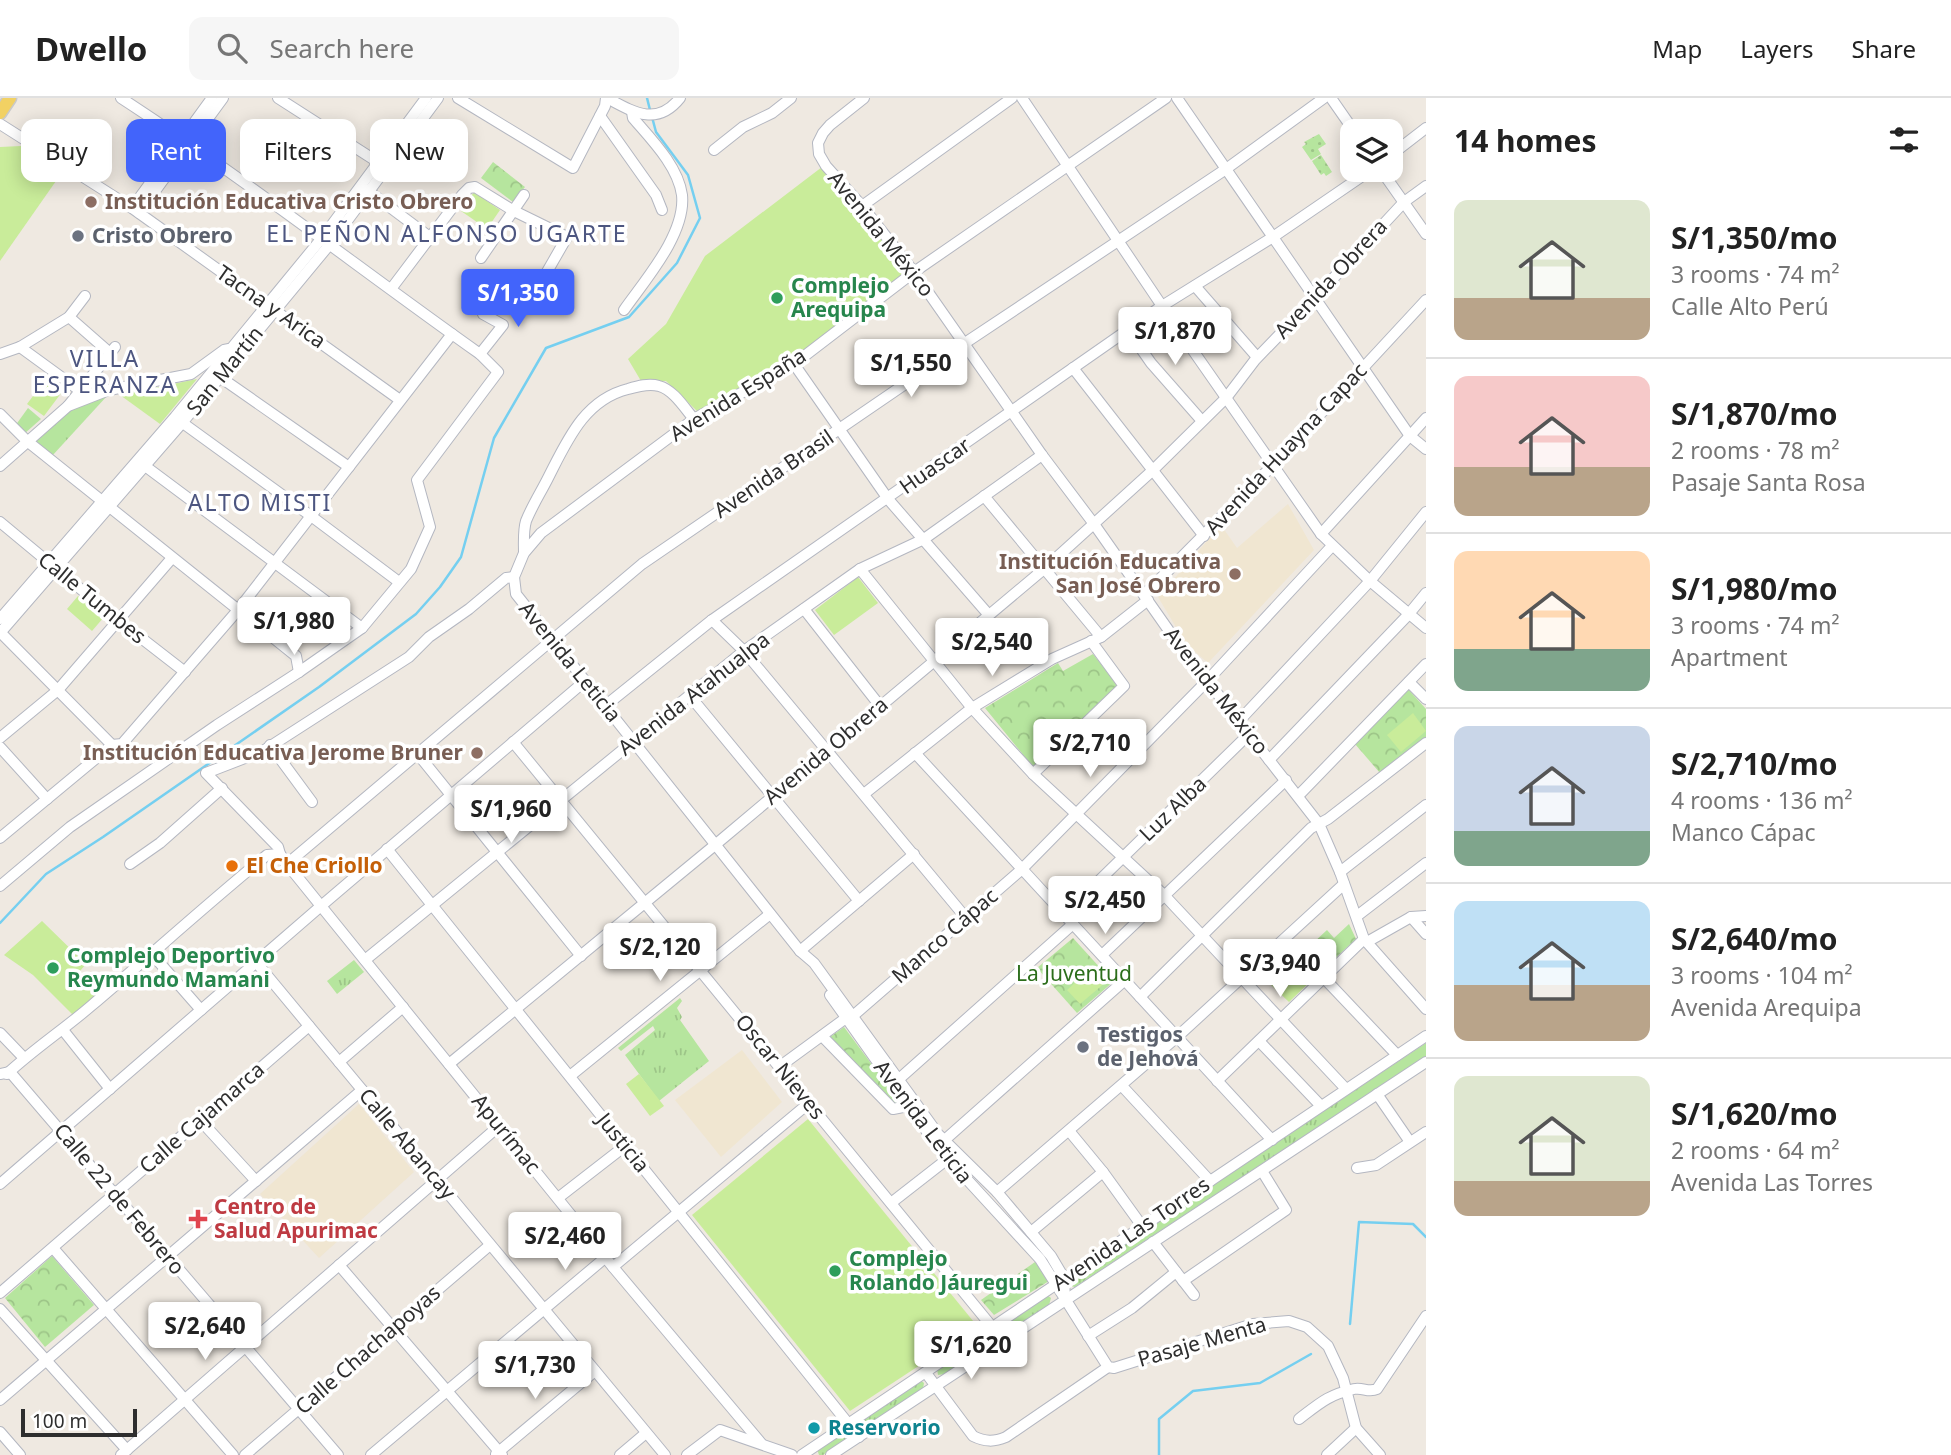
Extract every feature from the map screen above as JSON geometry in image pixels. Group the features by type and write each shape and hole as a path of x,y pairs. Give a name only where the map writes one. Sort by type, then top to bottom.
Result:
{"main road":[{"path":"0,113 10,98"}],"street":[{"path":"121,98 153,119"},
{"path":"199,119 212,98"},
{"path":"205,119 223,98"},
{"path":"278,98 370,157"},
{"name":"San Martín","path":"413,119 426,98"},
{"name":"San Martín","path":"421,119 438,98"},
{"path":"458,98 573,168 607,98 632,112 648,116 671,107 680,98"},
{"path":"766,114 783,98"},
{"path":"714,150 743,127 772,113 791,98"},
{"name":"Avenida México","path":"864,98 830,125 818,143 819,154 826,166 862,206 914,272 1042,455 1146,597 1319,824 1366,941 1426,1009"},
{"path":"862,206 1012,98"},
{"path":"1023,98 1066,166 1321,534 1370,581 1426,628"},
{"name":"Avenida España","path":"516,594 514,577 524,553 541,533 694,419 794,364 914,272 1166,98"},
{"path":"1177,98 1410,436 1426,449"},
{"name":"Avenida Brasil","path":"288,864 642,564 1226,169 1324,98"},
{"path":"1331,98 1346,119"},
{"path":"625,310 672,239 681,211 682,195 677,178 661,152 633,118 632,112"},
{"path":"600,116 656,195 662,210"},
{"name":"Tacna y Arica","path":"0,124 136,210 400,400"},
{"path":"1403,146 1426,128"},
{"path":"0,886 70,827 217,724 362,628 411,569 430,527 417,480 498,372 480,354 226,170"},
{"path":"136,210 156,182"},
{"name":"San Martín","path":"0,633 52,566 272,307 371,182"},
{"name":"Huascar","path":"605,706 712,620 1162,306 1273,237 1353,182"},
{"path":"1390,182 1426,234"},
{"path":"391,289 469,188 475,187 514,211 566,237 540,284"},
{"name":"Avenida Obrera","path":"449,1064 1044,569 1152,471 1226,397 1257,357 1404,202 1426,187"},
{"path":"366,189 431,238"},
{"path":"481,258 524,195"},
{"path":"1195,286 1257,357"},
{"path":"0,354 20,347 69,317 85,296"},
{"name":"Avenida Huayna Capac","path":"864,794 972,708 1052,659 1096,639 1146,597 1426,300"},
{"path":"480,354 503,325 483,314"},
{"path":"0,466 68,406 113,350 69,317"},
{"path":"1128,330 1152,363 1202,421"},
{"path":"0,838 112,745 122,744 238,610 452,334"},
{"path":"20,347 79,390"},
{"path":"68,406 109,390 191,374 224,350 234,352"},
{"path":"794,364 888,499 988,614"},
{"path":"1073,368 1204,536"},
{"path":"216,374 349,467"},
{"path":"524,553 526,523 579,421 608,396 643,385 660,386 670,392 694,419"},
{"path":"0,414 27,441 296,656 299,672"},
{"path":"1321,534 1426,418"},
{"path":"178,420 399,582"},
{"name":"Avenida Atahualpa","path":"365,960 744,651 860,569 924,539 1042,455"},
{"path":"141,463 362,628"},
{"path":"984,496 1044,569 1096,639 1124,686 1033,774"},
{"path":"1239,721 1370,581 1426,512"},
{"name":"Calle Tumbes","path":"0,522 185,672"},
{"path":"526,523 541,533"},
{"name":"Manco Cápac","path":"779,1067 850,1017 1021,870 1208,681 1332,545"},
{"path":"0,738 58,690 172,558"},
{"name":"San Martín","path":"0,619 52,566"},
{"path":"860,569 972,708 1033,774 1165,896 1346,1089"},
{"path":"130,864 160,843 222,788 206,773 263,751 409,657 429,636 469,610 506,578 514,577"},
{"path":"1269,760 1426,593"},
{"name":"Avenida Leticia","path":"516,594 803,955 814,964 908,1106 1060,1281"},
{"path":"804,609 880,706"},
{"path":"712,620 744,651 966,918"},
{"path":"0,633 112,745"},
{"path":"1298,796 1426,664"},
{"path":"0,1184 585,681"},
{"path":"1409,682 1426,699"},
{"path":"690,696 859,901"},
{"name":"Luz Alba","path":"1065,914 1250,733"},
{"name":"Oscar Nieves","path":"513,742 993,1328"},
{"path":"1140,997 1311,828 1328,819 1426,743"},
{"path":"270,746 312,802"},
{"path":"0,747 47,799"},
{"path":"417,753 581,956"},
{"path":"915,754 1272,1139"},
{"path":"1102,955 1286,780"},
{"name":"Apurímac","path":"222,788 278,847 280,854 321,906 613,1267 761,1443"},
{"path":"1340,872 1426,805"},
{"name":"Justicia","path":"387,849 859,1437"},
{"path":"0,1081 5,1073 63,1030 267,855 280,854"},
{"path":"803,955 859,901 914,854"},
{"path":"1357,916 1426,863"},
{"path":"998,1192 1122,1086 1345,884"},
{"path":"570,1076 770,914"},
{"path":"1217,1081 1366,941 1411,917 1426,915"},
{"path":"1411,917 1426,934"},
{"path":"899,1079 1073,924"},
{"path":"152,953 201,1010"},
{"name":"Calle Abancay","path":"256,962 665,1455"},
{"path":"1324,978 1397,1055"},
{"path":"941,1144 1125,980"},
{"path":"339,1062 403,1007"},
{"name":"Avenida Leticia","path":"850,1017 899,1079 941,1144"},
{"name":"Calle Cajamarca","path":"0,1293 309,1026"},
{"path":"63,1030 110,1089"},
{"path":"0,1033 24,1058"},
{"path":"822,1036 893,1109 908,1106"},
{"name":"Avenida Las Torres","path":"802,1455 1426,1036"},
{"path":"1259,1041 1321,1106"},
{"name":"Avenida Las Torres","path":"831,1455 1426,1062"},
{"name":"Calle 22 de Febrero","path":"5,1073 61,1131 338,1455"},
{"path":"1122,1086 1210,1181"},
{"path":"0,1400 362,1090"},
{"path":"1377,1094 1410,1142"},
{"path":"613,1267 809,1103"},
{"path":"200,1121 256,1181"},
{"path":"0,1309 124,1453 499,1126"},
{"path":"1070,1132 1142,1226"},
{"path":"1357,1168 1376,1165 1426,1132"},
{"path":"558,1198 625,1146"},
{"path":"891,1203 951,1155"},
{"name":"Avenida Leticia","path":"951,1155 998,1192 1051,1256 1060,1281"},
{"path":"1183,1281 1286,1210 1262,1171"},
{"path":"1031,1232 1102,1172"},
{"path":"1153,1242 1194,1295"},
{"name":"Calle Chachapoyas","path":"245,1455 490,1245"},
{"path":"53,1248 233,1455"},
{"path":"370,1455 606,1257"},
{"path":"339,1265 499,1454 595,1371"},
{"path":"1088,1336 1132,1308 1176,1272"},
{"path":"1060,1281 1065,1300"},
{"name":"Pasaje Menta","path":"1065,1300 1108,1367 1114,1368 1253,1324 1289,1321 1307,1328 1328,1346 1339,1366 1356,1428 1380,1455"},
{"path":"1299,1419 1328,1396 1355,1389 1377,1389 1426,1316"},
{"path":"926,1373 973,1436 983,1441 996,1441 1006,1437 1108,1367"},
{"path":"687,1455 737,1416"},
{"path":"1327,1455 1356,1428"},
{"path":"720,1430 792,1455"},
{"path":"0,1432 20,1455"},
{"path":"620,1455 646,1433"}],"shaded area":[{"name":"Institución Educativa San José Obrero","path":"1288,504 1314,550 1208,663 1186,644 1158,597 1221,525 1237,548"},
{"path":"742,1050 782,1102 721,1157 675,1100"},
{"path":"359,1104 414,1172 319,1258 260,1194"}],"green space":[{"path":"1319,134 1326,144 1318,149 1321,154 1311,160 1302,147 1306,144 1304,142"},
{"path":"21,146 21,182 55,182 0,261 0,147"},
{"path":"1321,155 1332,172 1326,176 1324,173 1321,175 1312,161"},
{"path":"493,162 525,187 513,202 481,178"},
{"name":"Complejo Arequipa","path":"822,167 908,272 790,361 697,411 666,381 641,381 628,359 666,324 705,256"},
{"path":"474,192 500,210 487,229 461,211"},
{"path":"49,375 65,388 44,416 27,404"},
{"path":"197,379 160,424 120,395"},
{"path":"107,396 52,456 33,439 76,407"},
{"path":"28,408 41,419 24,434 15,426"},
{"path":"858,577 878,603 834,635 815,610"},
{"path":"78,596 104,617 92,631 67,609"},
{"path":"1093,654 1119,687 1033,767 985,708 1058,663 1063,671"},
{"path":"1407,688 1426,709 1426,737 1380,773 1355,744"},
{"path":"1413,713 1426,731 1401,752 1387,735"},
{"name":"Complejo Deportivo Reymundo Mamani","path":"42,921 86,964 80,971 101,990 73,1015 33,975 4,955"},
{"path":"1349,924 1356,939 1317,975 1299,956 1327,930 1334,938"},
{"name":"La Juventud","path":"1073,938 1113,982 1077,1013 1037,968"},
{"path":"1299,956 1317,975 1289,1002 1269,983"},
{"path":"354,960 364,972 337,994 327,981"},
{"path":"1092,967 1106,982 1080,1004 1067,990"},
{"path":"680,998 682,1001 677,1008 682,1017 680,1020 709,1061 659,1101 625,1055 655,1030 653,1026 621,1051 618,1048"},
{"path":"844,1027 902,1105 895,1108 830,1037"},
{"path":"1426,1043 1426,1056 1075,1287 1070,1286 1069,1280"},
{"path":"639,1074 664,1106 650,1116 626,1084"},
{"name":"Complejo Rolando Jáuregui","path":"808,1119 978,1327 850,1411 692,1215"},
{"path":"52,1256 94,1305 45,1347 5,1298"},
{"path":"1035,1262 1049,1281 994,1315 981,1300"},
{"path":"1047,1295 1051,1298 1049,1305 945,1374 938,1375 937,1369"},
{"path":"920,1380 924,1383 923,1389 864,1428 858,1426 859,1421"},
{"path":"842,1433 846,1435 845,1440 819,1455 817,1449"}],"waterway":[{"path":"647,98 650,110"},
{"path":"0,923 46,874 319,687 416,614 440,587 461,557 494,438 546,348 629,317 677,263 700,218 688,175 656,132 652,117"},
{"path":"1350,1324 1359,1222 1413,1224 1426,1237"},
{"path":"1159,1455 1159,1419 1193,1391 1260,1383 1311,1354"}],"place":[{"name":"Institución Educativa Cristo Obrero","path":"91,202"},
{"name":"Cristo Obrero","path":"78,236"},
{"name":"Complejo Arequipa","path":"777,298"},
{"name":"Institución Educativa San José Obrero","path":"1235,574"},
{"name":"Institución Educativa Jerome Bruner","path":"477,753"},
{"name":"El Che Criollo","path":"232,866"},
{"name":"Complejo Deportivo Reymundo Mamani","path":"53,968"},
{"name":"Testigos de Jehová","path":"1083,1047"},
{"name":"Centro de Salud Apurimac","path":"198,1219"},
{"name":"Complejo Rolando Jáuregui","path":"835,1271"},
{"name":"Reservorio","path":"814,1428"}],"district":[{"name":"EL PEÑON ALFONSO UGARTE","path":"447,234"},
{"name":"VILLA ESPERANZA","path":"105,372"},
{"name":"ALTO MISTI","path":"260,503"}]}
